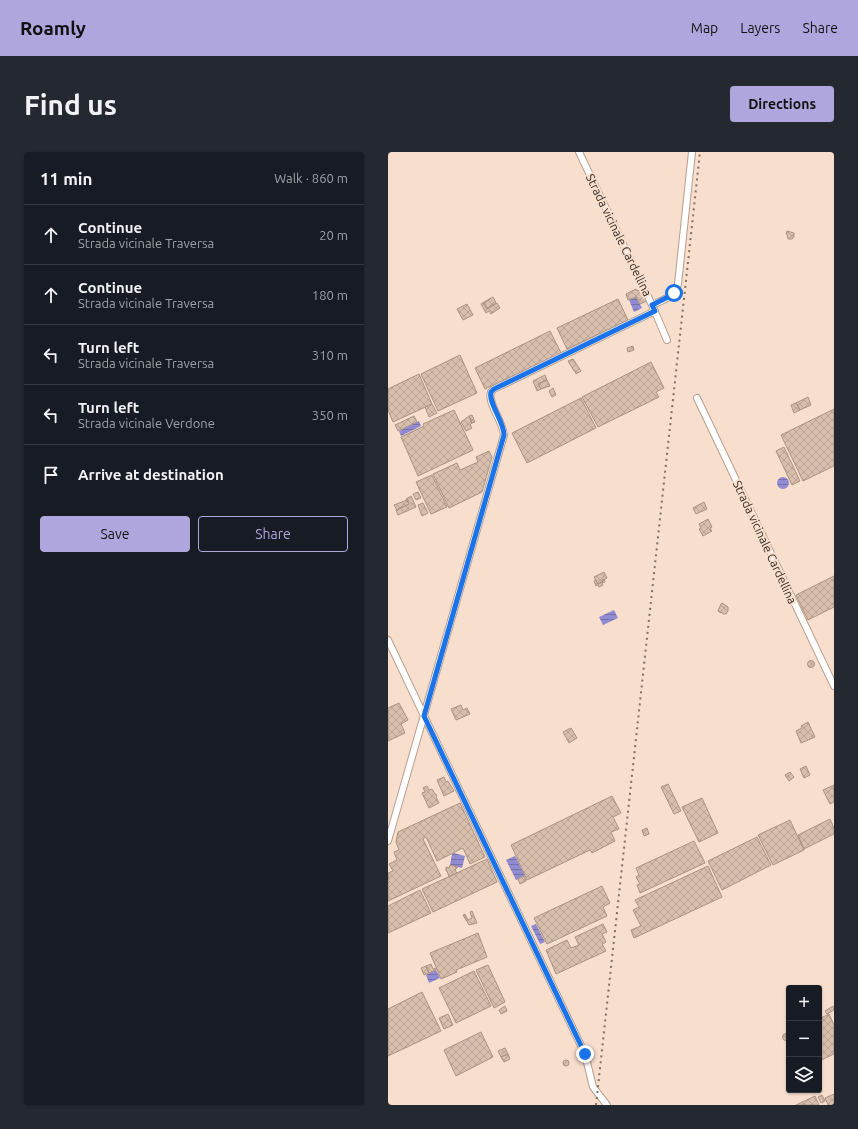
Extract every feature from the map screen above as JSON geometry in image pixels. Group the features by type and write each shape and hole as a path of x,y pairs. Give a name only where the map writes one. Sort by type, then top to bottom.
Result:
{"street":[{"name":"Strada vicinale Cardellina","path":"579,152 655,311 667,340"},
{"path":"652,305 671,295 678,284 692,152"},
{"path":"388,841 504,435 503,426 491,399 491,392 494,389 655,311"},
{"name":"Strada vicinale Cardellina","path":"697,398 834,686"},
{"path":"388,640 585,1054 593,1087 607,1105"}],"shaded area":[{"path":"636,297 642,308 634,312 629,300"},
{"path":"419,421 421,426 401,436 399,431"},
{"path":"783,477 787,479 789,483 787,487 783,489 779,487 777,483 779,479"},
{"path":"614,610 618,618 603,625 599,617"},
{"path":"454,853 465,856 462,868 450,865 452,854"},
{"path":"515,856 525,875 516,880 506,860"},
{"path":"536,924 545,942 540,944 531,926"},
{"path":"436,970 440,978 429,983 426,975"}],"building":[{"path":"787,231 794,233 794,237 792,239 788,239 786,234"},
{"path":"636,289 637,291 640,290 647,301 640,304 636,297 628,300 626,294"},
{"path":"493,297 496,303 487,309 484,303"},
{"path":"491,298 484,303 487,309 497,303 500,308 491,314 489,311 486,313 481,304"},
{"path":"618,299 628,320 567,349 557,328"},
{"path":"467,304 473,315 463,320 457,309"},
{"path":"550,331 561,353 485,389 475,368"},
{"path":"633,346 634,350 628,352 627,348"},
{"path":"460,355 477,393 438,411 421,374"},
{"path":"573,359 581,371 576,374 568,361"},
{"path":"651,362 664,388 656,392 659,397 598,427 582,397"},
{"path":"419,374 432,404 393,422 388,410 388,389"},
{"path":"545,375 547,380 538,384 541,389 537,391 533,381"},
{"path":"547,380 550,386 541,389 538,384"},
{"path":"553,388 556,395 552,397 549,391"},
{"path":"808,397 811,405 800,410 796,403"},
{"path":"581,398 596,428 527,463 512,433"},
{"path":"796,403 800,410 794,413 791,405"},
{"path":"432,404 437,413 429,417 425,407"},
{"path":"834,409 834,466 803,481 781,435"},
{"path":"454,410 473,450 418,476 401,437 424,426 423,424"},
{"path":"472,415 475,422 472,423 469,416"},
{"path":"414,416 417,422 398,431 395,425"},
{"path":"469,416 472,423 470,425 472,428 466,431 461,422"},
{"path":"784,447 800,481 792,485 776,451"},
{"path":"489,451 492,457 482,492 449,508 433,474 457,463 460,470 478,462 476,457"},
{"path":"432,475 447,507 431,514 416,482"},
{"path":"418,492 421,498 416,500 413,494"},
{"path":"411,496 416,507 398,515 396,510 409,504 406,499"},
{"path":"407,500 409,504 397,510 394,505"},
{"path":"704,502 707,509 696,514 693,508"},
{"path":"423,503 428,513 422,516 418,505"},
{"path":"708,519 712,527 710,528 712,531 703,536 699,529 701,528 699,524"},
{"path":"604,572 607,578 598,584 594,577"},
{"path":"834,576 834,607 808,620 796,595"},
{"path":"604,579 605,582 602,583 603,585 599,587 598,585 596,586 594,581 596,580 598,584 603,582 602,580"},
{"path":"722,603 728,607 726,614 718,611"},
{"path":"811,660 815,664 811,668 807,664"},
{"path":"399,703 408,720 401,724 405,733 388,741 388,708"},
{"path":"461,705 463,710 467,708 470,714 456,720 451,709"},
{"path":"808,722 815,737 801,743 796,731"},
{"path":"571,728 577,738 569,743 563,732"},
{"path":"806,766 810,775 804,778 800,769"},
{"path":"790,772 794,777 789,781 785,775"},
{"path":"444,777 446,782 448,781 454,791 444,796 437,780"},
{"path":"668,784 681,811 674,814 661,787"},
{"path":"834,785 834,802 830,804 823,790"},
{"path":"427,786 429,790 432,789 437,795 436,797 439,803 429,808 422,793 425,792 423,788"},
{"path":"612,796 621,813 613,817 619,829 611,832 615,841 592,853 590,850 527,880 511,845"},
{"path":"702,798 718,833 699,842 682,807"},
{"path":"460,803 485,857 470,864 463,848 437,861 426,837 423,839 441,876 388,901 388,873 393,871 389,864 397,860 394,852 399,850 396,842 398,832"},
{"path":"830,819 834,828 834,834 804,849 798,835"},
{"path":"790,820 804,850 773,865 758,835"},
{"path":"647,828 649,834 644,836 642,830"},
{"path":"757,837 771,865 722,890 708,861"},
{"path":"694,841 705,863 640,893 637,885 640,884 636,877 639,875 636,868"},
{"path":"487,859 497,882 433,912 422,889"},
{"path":"450,865 458,867 455,870 457,873 449,877 446,867 449,868"},
{"path":"708,866 722,897 634,938 631,930 641,926 633,910 639,907 635,900"},
{"path":"524,876 526,881 520,884 518,879"},
{"path":"602,886 610,903 603,907 607,916 547,944 534,918"},
{"path":"420,890 431,913 388,933 388,906"},
{"path":"472,911 477,923 469,925 463,915 465,914 468,920 472,918 470,912"},
{"path":"603,924 607,932 602,934 606,942 602,944 606,951 556,974 546,950 567,940 571,948 579,945 575,937"},
{"path":"478,933 487,957 456,970 457,972 441,979 430,953"},
{"path":"431,964 433,969 435,968 436,970 429,973 426,966"},
{"path":"488,965 505,1002 494,1008 476,970"},
{"path":"426,966 429,973 424,975 421,968"},
{"path":"474,971 491,1006 456,1023 439,988"},
{"path":"422,992 441,1031 388,1056 388,1009"},
{"path":"505,1006 507,1011 501,1014 499,1010"},
{"path":"833,1006 834,1010 827,1014 825,1011"},
{"path":"448,1014 453,1025 444,1029 439,1018"},
{"path":"829,1014 834,1025 834,1054 822,1060 822,1021 822,1018"},
{"path":"481,1032 493,1057 456,1076 444,1050"},
{"path":"786,1033 786,1041 783,1040 783,1034"},
{"path":"505,1048 508,1054 501,1057 498,1051"},
{"path":"508,1054 510,1059 504,1062 501,1057"},
{"path":"566,1060 569,1063 566,1066 563,1063"},
{"path":"834,1094 834,1105 828,1105 825,1098"},
{"path":"822,1095 825,1101 821,1103 818,1097"},
{"path":"815,1096 819,1105 796,1105 813,1097"}],"railway":[{"path":"596,1105 700,152"}],"route":[{"path":"585,1054 424,716 504,435 503,426 491,399 491,392 494,389 655,311 652,305 674,293"}]}
